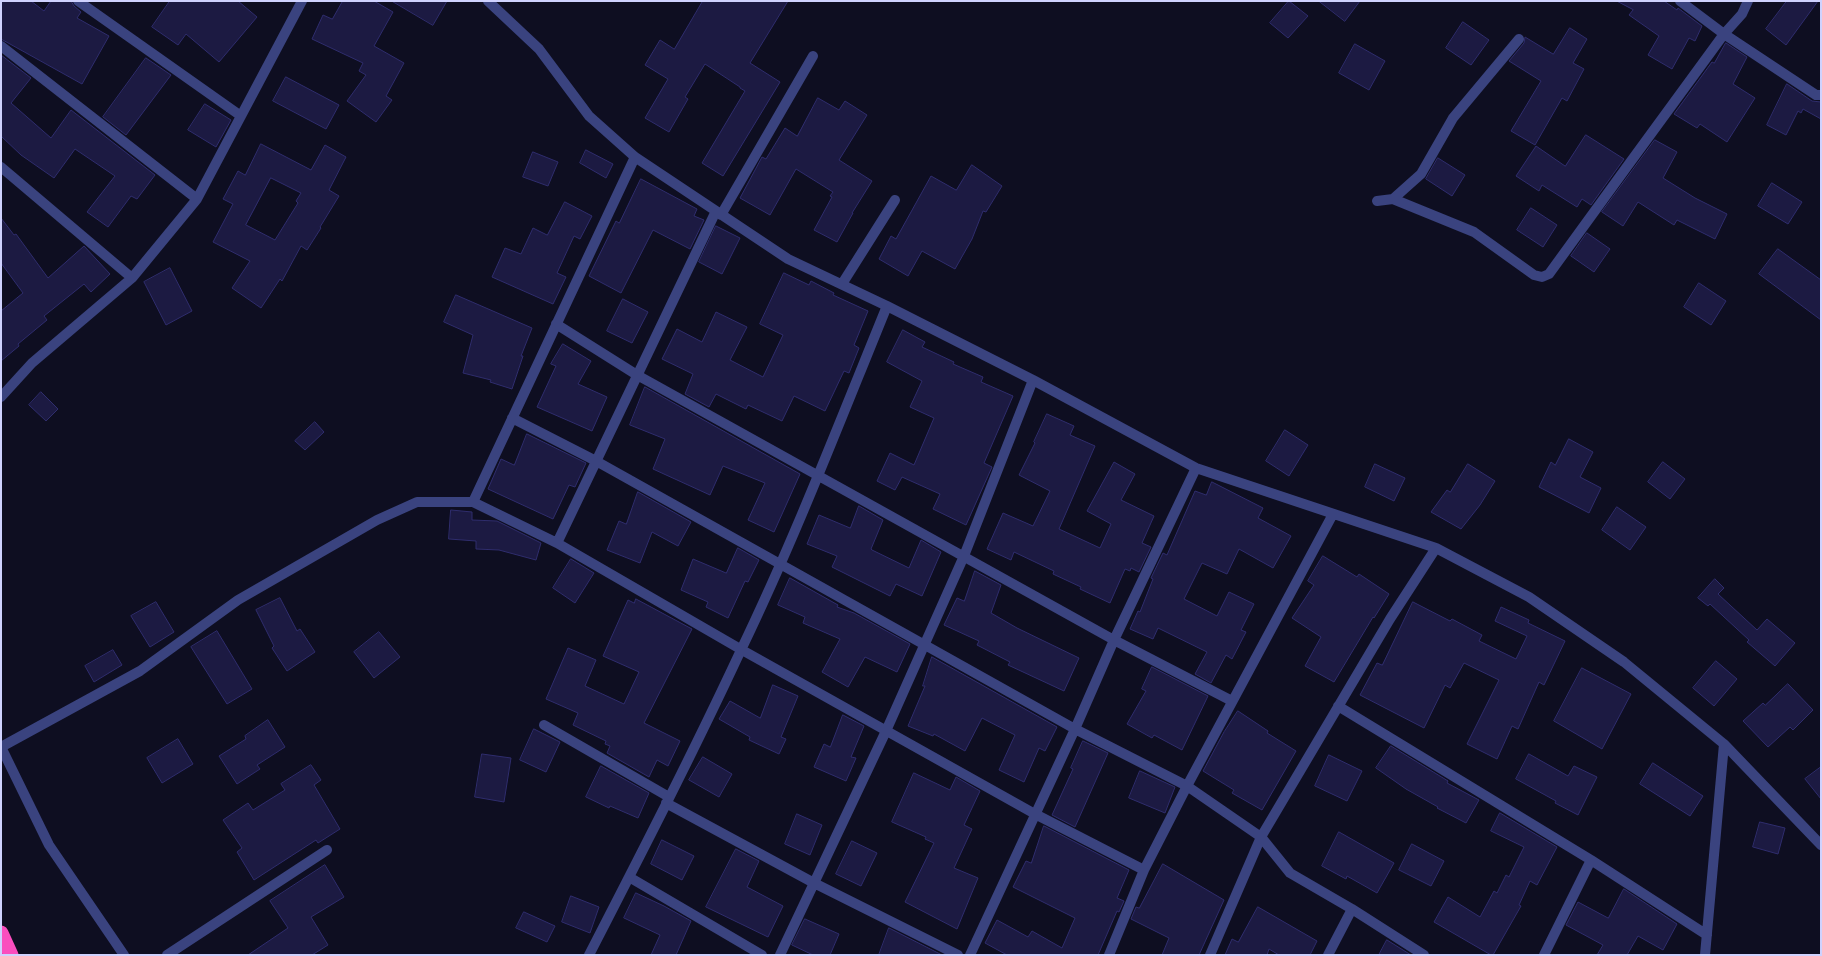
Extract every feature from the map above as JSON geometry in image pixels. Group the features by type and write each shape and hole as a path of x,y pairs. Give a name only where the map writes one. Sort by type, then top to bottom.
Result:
{"highway":[{"path":"1,933 11,955"}],"street":[{"path":"78,1 241,116"},
{"path":"1,397 32,363 132,278 197,199 302,1"},
{"path":"488,1 539,49 589,116 636,157 788,259 887,306 1033,380 1196,468 1436,548 1528,597 1624,662 1724,744 1821,845"},
{"path":"1680,1 1724,34 1816,96 1821,95"},
{"path":"1378,201 1393,199 1474,232 1534,276 1542,277 1549,274 1724,34 1742,14 1748,1"},
{"path":"1393,199 1421,174 1453,118 1519,38"},
{"path":"1,46 197,199"},
{"path":"557,543 719,213 813,56"},
{"path":"473,502 636,157"},
{"path":"1,167 132,278"},
{"path":"842,284 895,200"},
{"path":"589,955 630,877 742,650 887,306"},
{"path":"556,324 638,375 817,475 1114,640 1232,701"},
{"path":"780,955 886,731 964,556 1033,380"},
{"path":"512,418 596,461 1075,729 1187,786 1261,837 1290,873 1352,909 1424,955"},
{"path":"970,955 1075,729 1114,640 1196,468"},
{"path":"124,955 50,845 1,747 140,671 238,600 377,520 417,502 473,502 557,543 886,731 1035,814 1144,870"},
{"path":"1109,955 1144,870 1232,701 1333,514"},
{"path":"1210,955 1261,837 1390,619 1436,548"},
{"path":"1338,706 1591,860 1707,935"},
{"path":"544,725 668,800 814,883 958,955"},
{"path":"1705,955 1724,744"},
{"path":"167,955 327,850"},
{"path":"1544,955 1591,860"},
{"path":"630,877 762,955"},
{"path":"1328,955 1352,909"}],"building":[{"path":"1,1 31,1 44,11 51,1 71,1 81,12 77,18 109,36 82,84 1,39"},
{"path":"170,1 238,1 257,17 219,62 186,34 178,45 152,27"},
{"path":"343,1 374,1 393,12 374,46 404,63 386,96 392,100 376,122 347,101 366,75 359,71 363,63 312,39 323,15 332,19"},
{"path":"392,1 447,1 433,25"},
{"path":"703,1 788,1 750,63 780,82 723,176 702,163 745,91 740,87 705,64 685,97 688,99 669,132 645,118 668,79 645,65 660,40 674,49"},
{"path":"1289,1 1308,16 1288,38 1270,23"},
{"path":"1319,1 1360,1 1345,21"},
{"path":"1617,1 1664,1 1677,10 1678,8 1702,26 1695,41 1689,38 1672,69 1648,55 1659,36 1629,15 1633,10"},
{"path":"1787,1 1818,1 1786,45 1766,29"},
{"path":"1463,22 1489,40 1471,65 1446,48"},
{"path":"1570,28 1587,39 1573,63 1584,69 1567,101 1562,98 1535,145 1511,131 1541,81 1509,61 1524,43 1525,37 1553,54"},
{"path":"1726,43 1747,57 1733,84 1755,98 1727,142 1700,124 1697,128 1674,114 1712,62 1714,63"},
{"path":"1355,44 1385,61 1369,90 1339,73"},
{"path":"1,55 31,78 11,103 51,138 71,110 155,175 137,199 131,196 108,227 87,212 115,176 75,149 54,178 21,155 1,136"},
{"path":"146,58 171,75 126,135 103,117"},
{"path":"286,77 339,105 326,129 273,101"},
{"path":"1787,84 1812,101 1821,102 1821,119 1803,109 1801,113 1798,111 1786,135 1767,125"},
{"path":"818,98 839,110 845,101 867,115 839,160 872,181 837,242 814,230 833,192 796,169 770,215 740,198 762,157 766,159 785,128 797,136"},
{"path":"205,104 231,120 216,147 188,130"},
{"path":"1586,135 1624,159 1591,205 1582,199 1577,207 1542,185 1539,191 1516,176 1536,146 1565,166"},
{"path":"1655,140 1677,152 1663,178 1695,198 1727,214 1715,239 1677,220 1674,225 1638,202 1623,226 1602,212"},
{"path":"261,144 311,170 325,145 346,157 329,190 339,196 321,228 307,250 301,246 282,281 280,279 261,308 232,288 250,261 213,242 233,204 223,199 238,171 245,175","holes":["271,178 301,193 296,201 298,203 275,240 246,225"]},
{"path":"586,150 613,164 606,178 580,163"},
{"path":"533,152 558,162 548,186 523,177"},
{"path":"1438,158 1465,175 1452,196 1426,179"},
{"path":"972,165 1002,186 986,212 983,211 972,239 955,269 922,251 908,276 879,259 891,236 896,239 931,176 956,190"},
{"path":"641,179 697,209 694,216 704,220 690,249 653,230 621,293 589,276 616,221 619,223"},
{"path":"1772,183 1802,202 1788,224 1758,206"},
{"path":"565,202 592,216 580,239 574,236 557,273 566,277 553,304 492,277 505,248 521,254 533,228 547,235"},
{"path":"1531,208 1557,225 1543,247 1517,230"},
{"path":"1,218 14,235 16,234 48,278 84,246 110,274 91,292 84,284 44,316 47,320 1,361 1,311 23,293 1,263"},
{"path":"716,226 740,238 722,274 699,262"},
{"path":"1587,233 1610,249 1594,272 1571,256"},
{"path":"1778,249 1821,280 1821,320 1759,274"},
{"path":"170,268 192,311 166,325 144,282"},
{"path":"784,273 809,285 811,281 834,293 833,295 868,311 854,345 859,348 849,373 844,371 825,411 794,396 782,421 748,405 746,409 716,394 709,407 685,394 693,374 662,359 677,329 702,342 716,312 747,327 730,360 763,377 783,335 760,324"},
{"path":"1699,283 1726,301 1711,325 1684,307"},
{"path":"456,295 532,328 521,356 523,356 512,389 490,382 491,380 463,373 473,335 444,322"},
{"path":"623,299 648,312 632,343 607,331"},
{"path":"903,330 925,342 922,347 954,362 953,364 983,377 981,382 1013,396 984,463 992,467 966,525 933,509 940,494 902,477 895,490 877,481 890,453 914,465 934,418 910,407 922,381 887,362"},
{"path":"563,344 591,361 578,384 607,397 592,431 537,407 556,366 551,364"},
{"path":"645,387 800,474 774,532 748,520 765,483 723,466 710,495 653,469 665,439 630,425"},
{"path":"41,392 58,409 46,421 29,405"},
{"path":"1047,414 1074,426 1070,435 1095,446 1059,529 1100,548 1111,524 1087,511 1114,462 1135,474 1121,500 1154,516 1142,543 1151,547 1139,572 1131,568 1130,571 1125,569 1110,603 1053,574 1054,571 1014,552 1011,560 987,549 1003,513 1033,526 1050,491 1019,475"},
{"path":"315,422 324,432 305,450 295,441"},
{"path":"1285,430 1308,445 1289,476 1266,461"},
{"path":"527,434 586,463 575,487 569,485 553,519 488,489 501,459 514,465"},
{"path":"1569,439 1593,452 1580,477 1601,488 1589,513 1539,487 1551,462 1555,465"},
{"path":"1663,462 1685,479 1670,499 1648,482"},
{"path":"1375,464 1405,478 1394,501 1365,487"},
{"path":"1468,464 1495,481 1480,505 1461,529 1431,512 1447,490 1450,492"},
{"path":"1212,482 1263,508 1258,518 1291,536 1273,568 1239,549 1227,574 1202,563 1184,599 1217,616 1229,592 1254,604 1241,630 1246,632 1232,659 1226,655 1211,683 1195,674 1207,652 1158,628 1153,639 1130,629 1138,611 1140,612 1153,579 1151,578 1163,553 1167,555 1195,491 1206,495"},
{"path":"638,492 691,522 678,546 652,532 640,563 607,550 619,521 626,524"},
{"path":"859,506 883,520 872,550 909,568 921,540 941,552 922,596 896,584 890,596 832,567 837,556 807,544 819,515 850,528"},
{"path":"1617,507 1646,527 1630,550 1602,530"},
{"path":"451,510 472,512 472,520 497,521 541,543 536,560 499,550 476,549 476,541 449,539"},
{"path":"738,548 759,560 748,582 745,581 728,618 706,607 708,602 681,590 693,559 726,573"},
{"path":"1323,556 1357,577 1359,574 1389,594 1334,682 1305,666 1321,637 1292,618 1314,585 1308,581"},
{"path":"571,559 594,573 575,603 553,588"},
{"path":"975,571 1001,585 991,613 1017,628 1079,658 1064,691 1008,665 1010,662 977,645 979,641 944,625 957,598 964,601"},
{"path":"790,578 838,605 837,607 854,613 910,644 897,672 865,657 848,687 822,672 840,639 803,623 805,617 778,605"},
{"path":"1715,579 1724,588 1718,594 1757,630 1767,619 1795,643 1775,666 1747,642 1749,640 1710,604 1708,606 1698,598"},
{"path":"280,598 297,631 300,629 315,652 287,671 272,648 274,646 256,610"},
{"path":"636,599 692,629 644,723 680,741 668,766 657,760 649,777 607,753 610,746 605,744 606,741 573,725 578,713 546,699 568,648 596,660 585,686 624,704 639,672 603,656 628,600 634,603"},
{"path":"156,602 174,632 150,647 131,616"},
{"path":"1413,602 1482,635 1479,641 1516,659 1527,636 1495,621 1501,607 1529,620 1528,623 1565,641 1544,685 1539,682 1518,729 1512,726 1497,759 1467,744 1499,680 1464,663 1450,688 1445,685 1424,728 1360,695 1377,663 1382,665"},
{"path":"217,631 252,689 227,704 191,647"},
{"path":"379,632 400,657 374,678 354,652"},
{"path":"113,650 122,665 94,682 85,666"},
{"path":"932,657 1057,727 1045,751 1039,748 1024,782 999,770 1015,735 982,718 965,751 934,734 933,736 908,726 925,686 923,686"},
{"path":"1716,661 1737,679 1714,706 1693,688"},
{"path":"1152,667 1208,696 1182,750 1154,735 1152,738 1127,724 1146,691 1142,689"},
{"path":"1582,668 1631,694 1602,749 1554,721"},
{"path":"1788,684 1813,710 1793,730 1790,727 1768,747 1743,721 1763,703 1765,705"},
{"path":"773,685 798,696 781,737 786,739 779,754 749,740 750,737 719,719 730,701 760,718"},
{"path":"1238,711 1268,731 1267,733 1296,751 1262,810 1232,793 1234,790 1203,771 1224,732"},
{"path":"843,715 864,726 851,757 856,758 846,781 814,767 824,744 830,747"},
{"path":"268,720 285,747 257,765 260,769 237,784 219,756 246,739 245,736"},
{"path":"534,729 560,742 546,772 520,760"},
{"path":"178,739 193,764 162,783 147,758"},
{"path":"1083,741 1108,753 1075,827 1052,815 1073,769 1071,768"},
{"path":"1391,746 1448,781 1447,783 1479,800 1466,823 1437,808 1376,768"},
{"path":"482,754 511,758 504,802 475,797"},
{"path":"1529,754 1568,776 1574,766 1597,777 1578,815 1516,779"},
{"path":"1329,755 1362,771 1347,801 1315,786"},
{"path":"703,757 732,774 719,797 689,780"},
{"path":"1653,763 1703,796 1690,816 1640,784"},
{"path":"311,765 321,780 314,785 340,829 318,843 316,840 254,880 237,852 242,848 223,820 248,803 253,810 285,790 281,784"},
{"path":"601,766 649,793 638,818 610,806 609,808 586,797"},
{"path":"1821,767 1821,799 1805,779"},
{"path":"1140,771 1175,787 1165,813 1129,798"},
{"path":"914,773 950,790 956,777 980,791 964,825 972,829 954,868 978,878 957,929 905,902 934,843 925,839 926,837 892,822"},
{"path":"1500,813 1557,847 1537,885 1530,881 1519,905 1521,906 1493,955 1491,955 1434,922 1448,897 1480,917 1494,891 1497,893 1506,875 1509,877 1524,847 1491,831"},
{"path":"797,814 822,825 810,855 785,844"},
{"path":"1760,822 1785,828 1778,854 1753,847"},
{"path":"1044,826 1129,870 1117,898 1124,901 1119,912 1117,911 1098,955 1007,955 985,943 997,920 1028,937 1032,931 1062,948 1075,918 1013,887 1026,861 1031,863"},
{"path":"1339,832 1394,863 1377,893 1347,876 1346,879 1322,866"},
{"path":"662,840 694,856 682,880 651,864"},
{"path":"852,841 877,853 861,886 836,874"},
{"path":"1412,844 1444,861 1431,886 1399,870"},
{"path":"736,849 759,861 747,887 783,906 768,937 706,907"},
{"path":"1163,864 1224,900 1199,955 1162,955 1169,938 1131,919 1136,907 1139,908"},
{"path":"325,865 344,897 311,917 328,945 312,955 248,955 288,928 270,901"},
{"path":"1624,889 1677,924 1663,950 1638,936 1627,955 1597,955 1603,945 1566,925 1578,902 1608,918"},
{"path":"636,893 691,921 676,955 651,955 660,935 624,918"},
{"path":"571,896 599,907 590,933 562,922"},
{"path":"1258,907 1317,941 1310,955 1279,955 1269,949 1267,955 1225,955 1232,939 1238,942"},
{"path":"524,912 555,926 547,942 516,928"},
{"path":"805,919 839,934 830,955 813,955 792,945"},
{"path":"889,928 942,955 879,955"},
{"path":"1387,940 1411,955 1379,955"}]}
